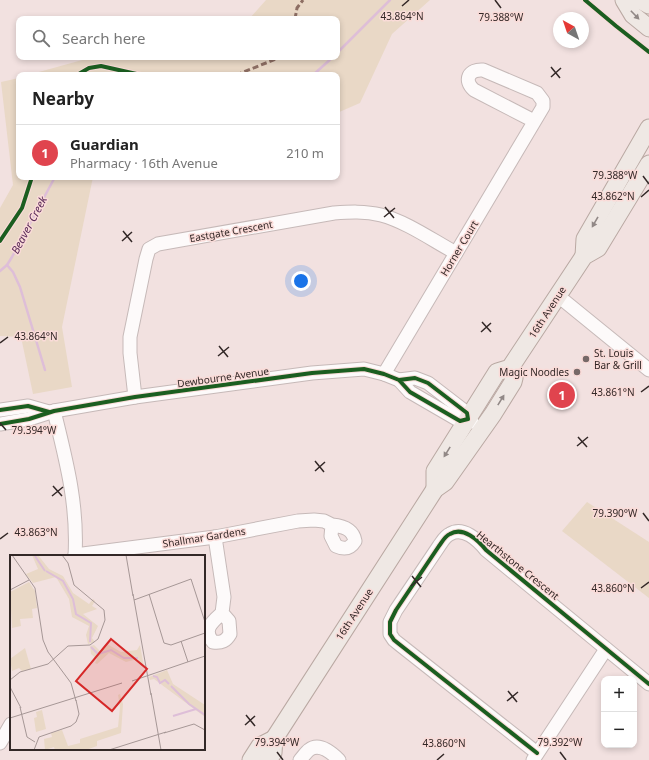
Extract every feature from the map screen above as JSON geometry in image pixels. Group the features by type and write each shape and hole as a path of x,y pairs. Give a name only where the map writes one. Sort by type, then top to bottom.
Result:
{"main road":[{"path":"624,0 633,15 649,28"},
{"path":"640,0 649,5"},
{"name":"16th Avenue","path":"584,256 585,239 649,128"},
{"name":"16th Avenue","path":"435,489 435,471 498,372 510,368 584,256 598,248 649,164"},
{"name":"16th Avenue","path":"251,760 260,746 274,738 435,489 445,482 482,430 514,380 510,368"},
{"name":"16th Avenue","path":"268,760 273,753 274,738"}],"street":[{"name":"Horner Court","path":"384,374 534,122 543,106 543,101 537,93 483,70 477,69 472,72 469,76 469,86 534,122"},
{"name":"Eastgate Crescent","path":"136,397 130,353 130,337 146,259 150,249 158,244 168,241 334,213 359,212 381,215 398,222 456,253"},
{"path":"557,295 649,370"},
{"name":"Dewbourne Avenue","path":"0,424 29,419 51,411 136,397 334,370 364,369 384,374 399,380 410,392 460,422 468,419 482,430"},
{"name":"Dewbourne Avenue","path":"0,410 28,406 51,411"},
{"path":"51,411 74,499 76,525 75,555"},
{"name":"Shallmar Gardens","path":"75,555 215,537 298,521 324,521 332,525"},
{"name":"Hearthstone Crescent","path":"535,757 394,640 390,634 390,622 396,610 446,537 451,533 461,532 478,540 486,550 649,684"},
{"path":"215,537 224,597 222,613"},
{"path":"535,757 606,649"},
{"path":"0,743 10,726"},
{"path":"300,760 310,749 319,747 339,760"}],"shaded area":[{"path":"266,0 430,0 392,34 360,103 340,112 340,72 39,72 82,60 340,60 340,16 252,16"},
{"path":"16,79 16,180 92,180 62,327 72,387 33,394 21,337 0,336 0,208 13,185 1,82"},
{"path":"587,502 649,542 649,598 562,531"}],"waterway":[{"name":"Beaver Creek","path":"340,50 390,0"},
{"name":"Beaver Creek","path":"316,72 330,60"},
{"name":"Beaver Creek","path":"0,271 7,265 12,257 53,180"},
{"path":"7,265 13,272 20,287 45,370"}],"marked path":[{"path":"296,16 297,8 303,0"},
{"path":"244,72 274,60"}],"cycle path":[{"path":"585,0 649,52"},
{"path":"82,72 89,68 101,66 128,72"},
{"path":"0,241 22,208 31,180"},
{"path":"0,424 29,419 54,411 135,397 312,373 364,369 384,374 399,380 410,392 460,421 468,419 467,413 428,383 415,378 399,380"},
{"path":"0,410 28,406 49,412"},
{"path":"537,753 394,640 390,634 390,622 396,610 442,541 448,535 455,532 460,532 475,538 486,550 649,684"}],"place":[{"name":"St. Louis Bar & Grill","path":"586,359"},
{"name":"Magic Noodles","path":"577,372"},
{"name":"Guardian","path":"562,395"}]}
